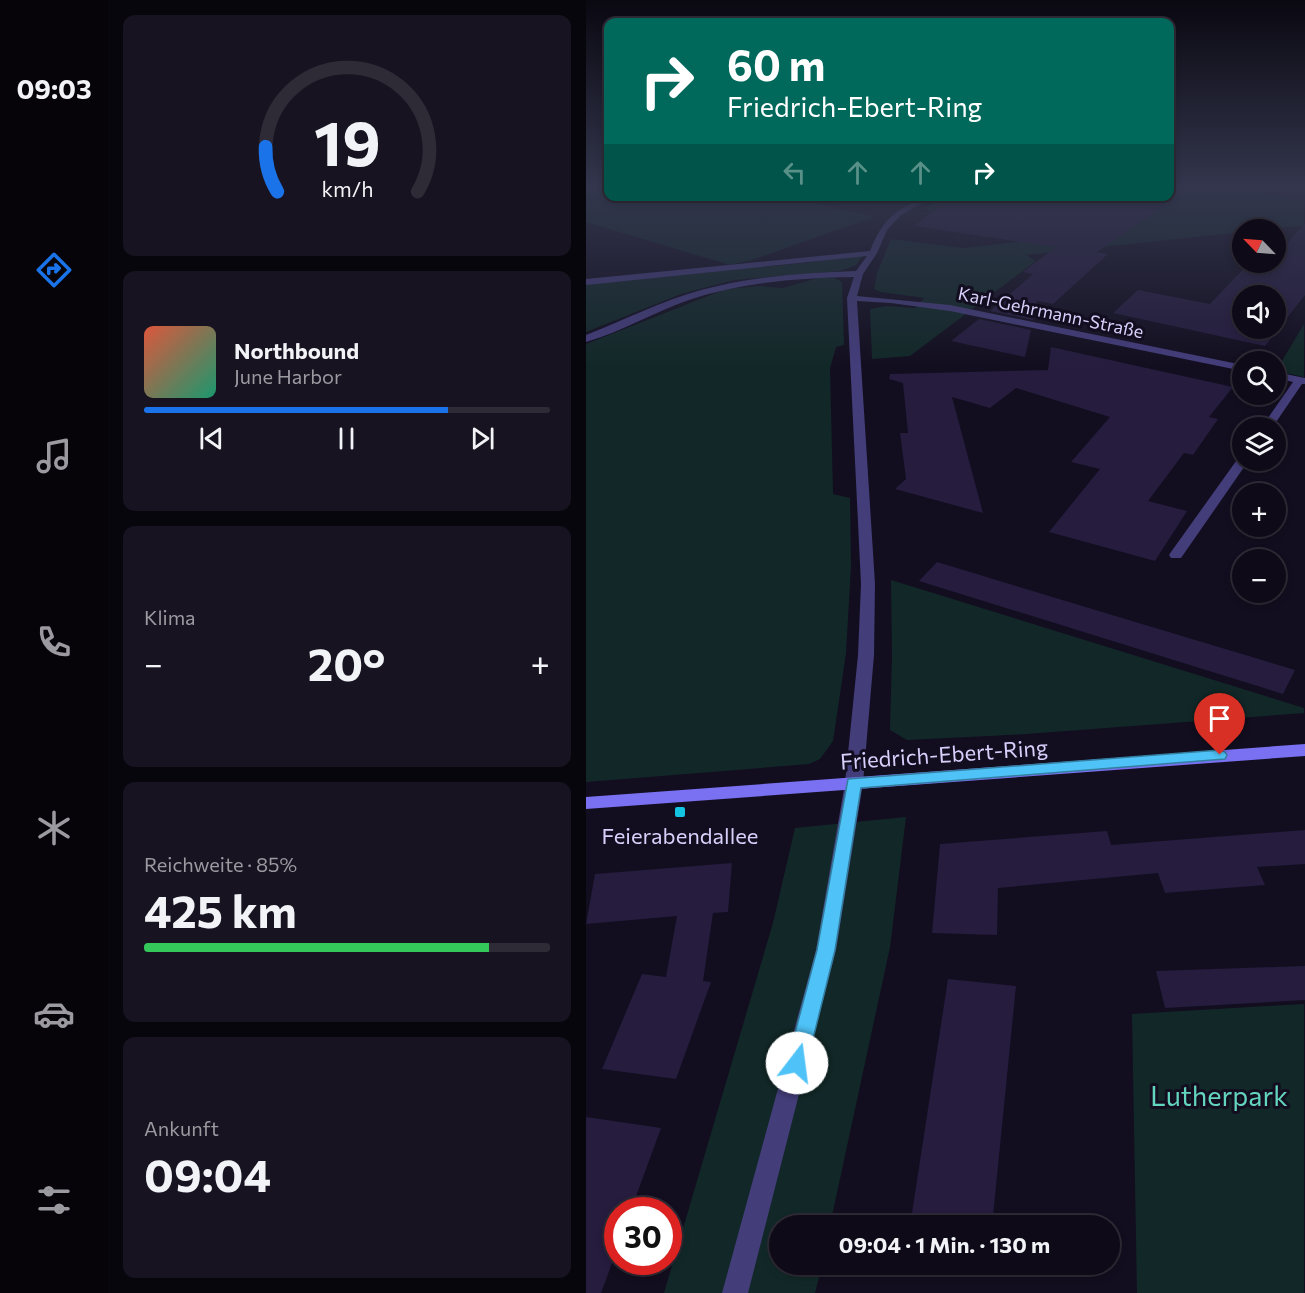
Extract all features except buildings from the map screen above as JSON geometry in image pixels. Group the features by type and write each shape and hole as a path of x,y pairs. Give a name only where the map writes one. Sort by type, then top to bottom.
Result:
{"main road":[{"name":"Friedrich-Ebert-Ring","path":"586,803 1304,750"}],"street":[{"path":"735,1293 826,950 854,783 866,655 868,584 852,298 859,274 875,246"},
{"path":"586,282 871,256"},
{"path":"586,339 696,295 720,288 775,280 859,274"},
{"name":"Karl-Gehrmann-Straße","path":"852,298 891,300 950,308 1232,366"},
{"path":"1274,417 1302,381 1286,377"},
{"path":"1176,555 1235,471"}],"green space":[{"path":"668,246 791,246 730,265"},
{"path":"888,246 1108,246 1026,255 1036,261 910,356 872,359 870,309 886,306 915,308 924,298 874,289 877,273"},
{"path":"862,256 856,265 840,271 734,280 681,294 586,332 586,284 814,262"},
{"path":"818,278 834,278 842,282 844,345 836,347 830,368 833,494 850,498 851,566 846,653 833,741 820,759 809,764 586,782 586,344 726,289 760,286 783,288"},
{"path":"1304,324 1304,377 1286,373 1286,354"},
{"path":"891,580 1304,708 1304,713 1026,734 907,740 890,730"},
{"path":"906,817 890,947 832,1215 769,1215 769,1275 820,1275 815,1293 664,1293 669,1275 682,1275 682,1232 773,923 795,828"},
{"name":"Lutherpark","path":"1304,1004 1304,1293 1137,1293 1132,1014"}],"place":[{"name":"Feierabendallee","path":"680,812"}],"route":[{"path":"797,1063 826,950 854,783 1220,755"}]}
